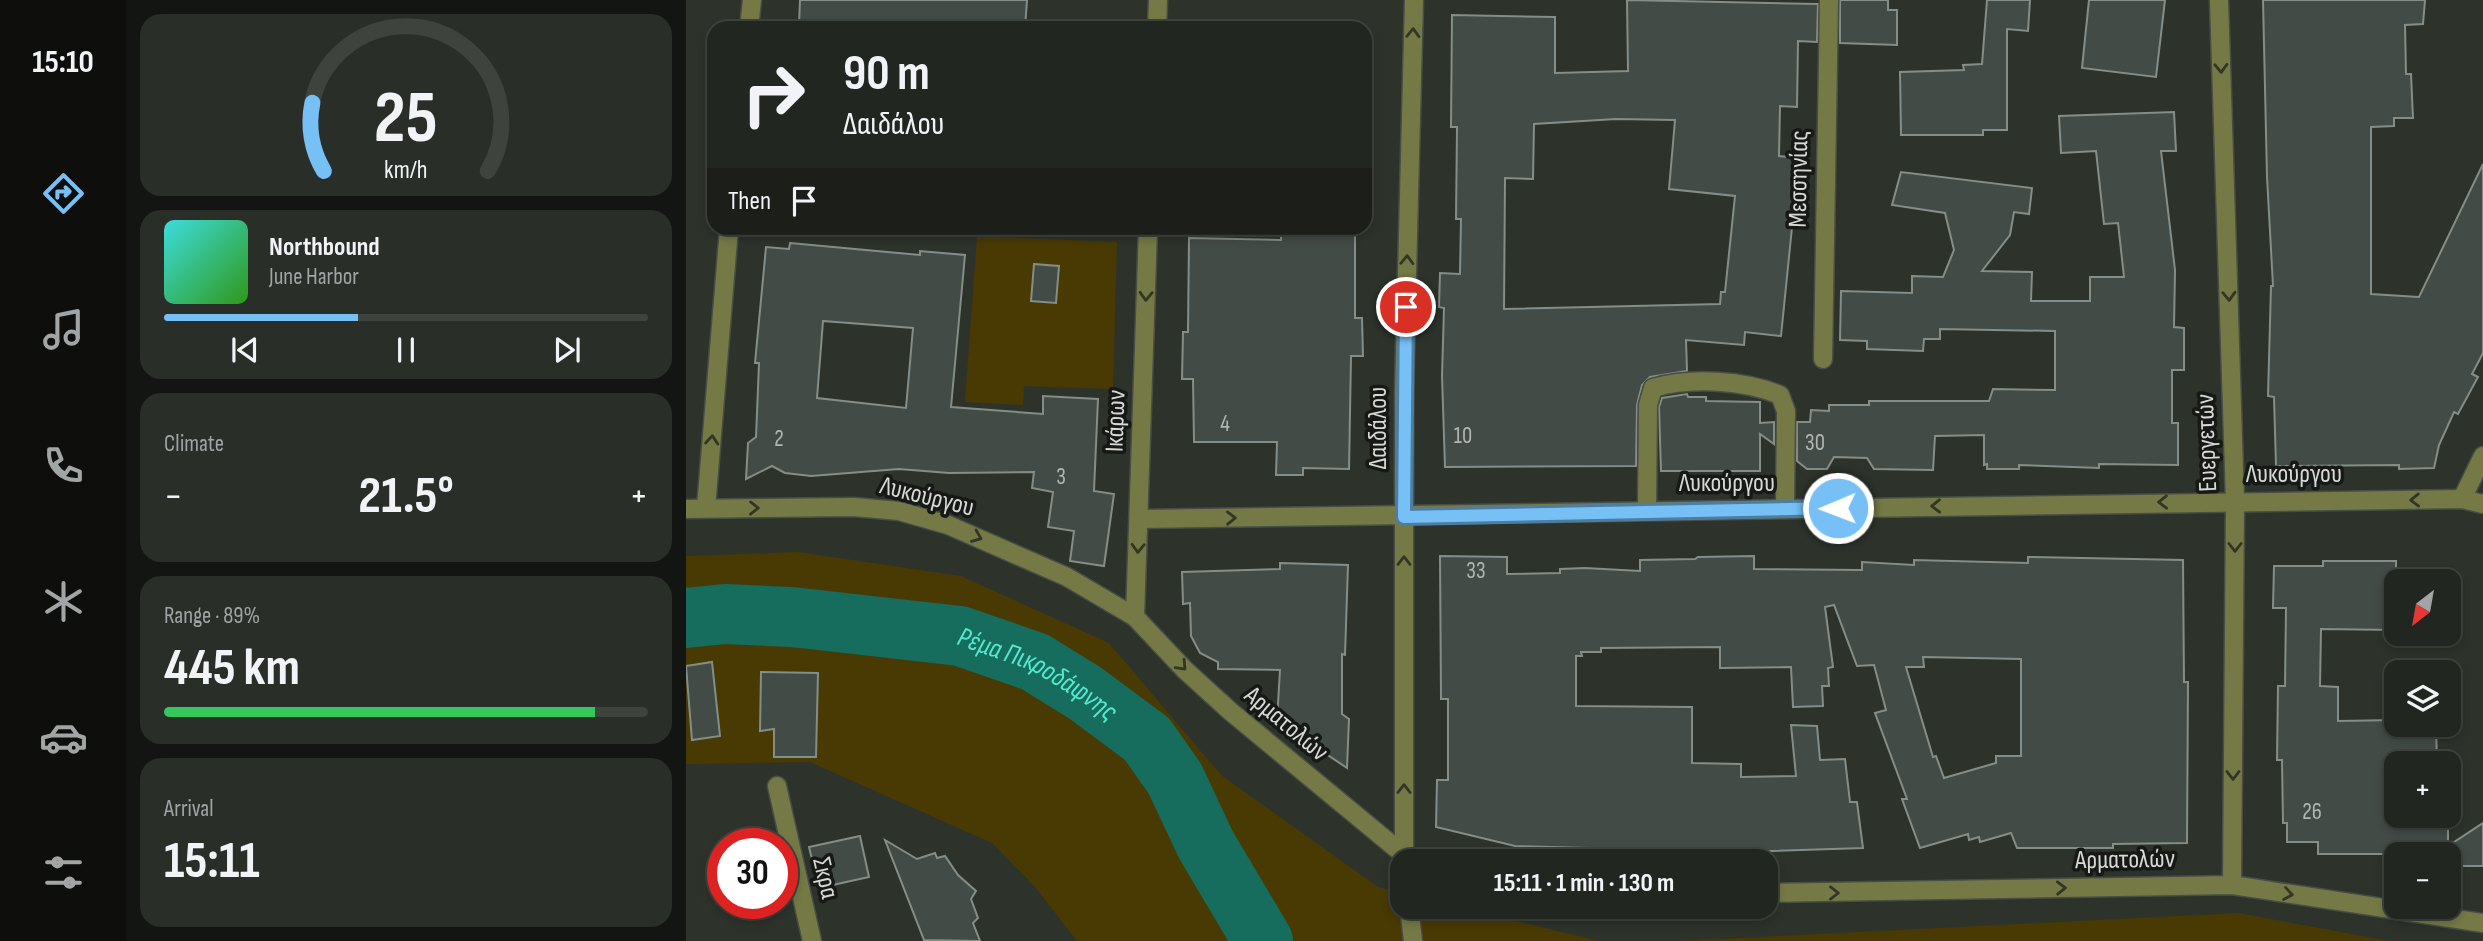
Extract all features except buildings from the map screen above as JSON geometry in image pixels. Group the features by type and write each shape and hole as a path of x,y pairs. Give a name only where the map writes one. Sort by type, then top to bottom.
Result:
{"street":[{"path":"750,21 752,0"},
{"path":"1157,21 1158,0"},
{"name":"Δαιδάλου","path":"1406,849 1404,391 1414,0"},
{"name":"Μεσσηνίας","path":"1822,359 1829,0"},
{"name":"Ευεργετών","path":"2219,0 2235,501 2232,885"},
{"path":"706,508 728,235"},
{"name":"Ικάρων","path":"1135,617 1148,235"},
{"path":"1647,510 1648,405 1653,388 1675,382 1760,387 1780,395 1786,411 1785,509"},
{"path":"2462,499 2483,456"},
{"name":"Λυκούργου","path":"1139,519 1404,517 1647,510 2235,501 2462,499 2483,504"},
{"name":"Λυκούργου","path":"686,509 854,507 899,511 948,525 1030,560 1098,593 1135,617"},
{"name":"Αρματολών","path":"1135,617 1185,670 1230,711 1393,849"},
{"name":"Σκρα","path":"777,786 812,941"},
{"name":"Αρματολών","path":"1778,893 2232,885 2483,923"},
{"path":"1410,919 1413,941"}],"shaded area":[{"path":"977,236 1117,242 1113,389 1024,386 1023,405 965,402"},
{"path":"798,552 961,576 1109,643 1221,775 1378,887 1390,890 1390,919 1508,919 1599,941 1077,941 1035,887 992,843 810,762 686,764 686,556"},
{"path":"2239,913 2389,941 1678,941"}],"waterway":[{"name":"Ρέμα Πικροδάφνης","path":"686,618 725,614 792,617 960,636 1035,662 1085,693 1147,739 1175,779 1206,845 1263,941"}],"route":[{"path":"1406,307 1404,517 1838,508"}]}
